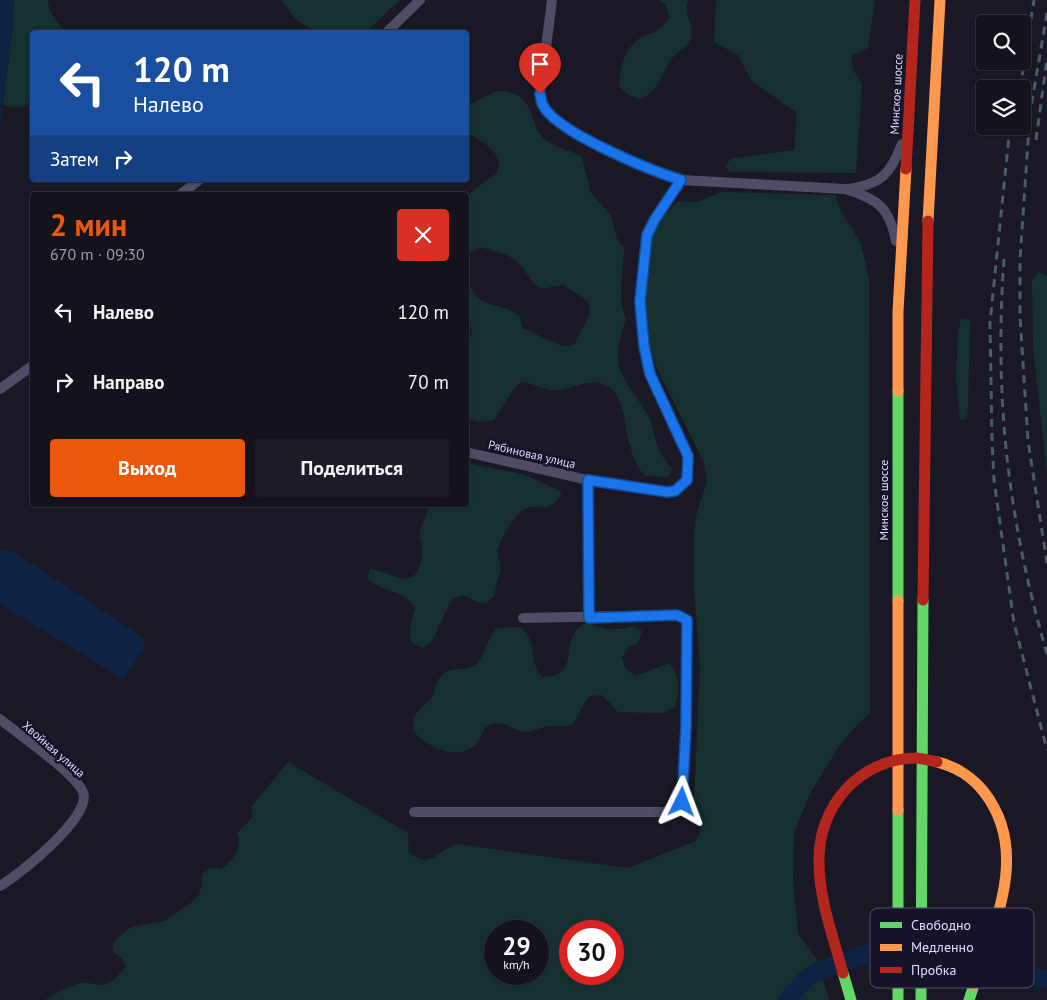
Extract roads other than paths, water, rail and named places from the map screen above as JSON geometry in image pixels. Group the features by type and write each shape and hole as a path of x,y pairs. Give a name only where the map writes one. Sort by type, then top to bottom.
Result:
{"main road":[{"name":"Минское шоссе","path":"898,908 898,312 915,0"},
{"path":"921,908 925,307 930,161 940,0"},
{"path":"851,1000 820,878 820,844 827,816 842,791 867,770 887,761 921,758 950,764 973,779 992,802 1006,835 1007,862 998,908"},
{"path":"969,1000 973,988"}],"street":[{"path":"389,30 420,0"},
{"path":"552,0 540,94 543,106 566,127 606,149 657,173 681,180 845,190 868,196 885,210 890,219 900,259"},
{"path":"845,190 866,186 883,178 897,158 908,121"},
{"name":"Рябиновая улица","path":"469,453 588,480 667,492 675,491 687,480 688,456 650,374 644,346 640,301 647,235 655,219 681,180"},
{"path":"184,192 196,182"},
{"path":"0,389 30,367"},
{"path":"588,480 589,618"},
{"path":"414,812 674,812 682,802 686,727 687,620 677,615 523,618"},
{"name":"Хвойная улица","path":"0,719 72,778 83,793 84,798 78,815 65,830 41,855 12,879 0,886"}],"water":[{"path":"0,0 14,0 13,27 0,124"},
{"path":"0,548 15,553 144,639 143,649 123,679 0,604"}],"waterway":[{"path":"787,1000 810,975 870,953"},
{"path":"1034,976 1047,980"}],"railway":[{"path":"1021,80 1034,0"},
{"path":"1047,13 1030,113 1020,259 1020,316 1028,441 1047,563"},
{"path":"1036,140 1047,59"},
{"path":"1009,135 990,323 994,480 1014,623 1047,750"},
{"path":"1004,259 1001,361 1007,458 1022,555 1047,654"}]}
